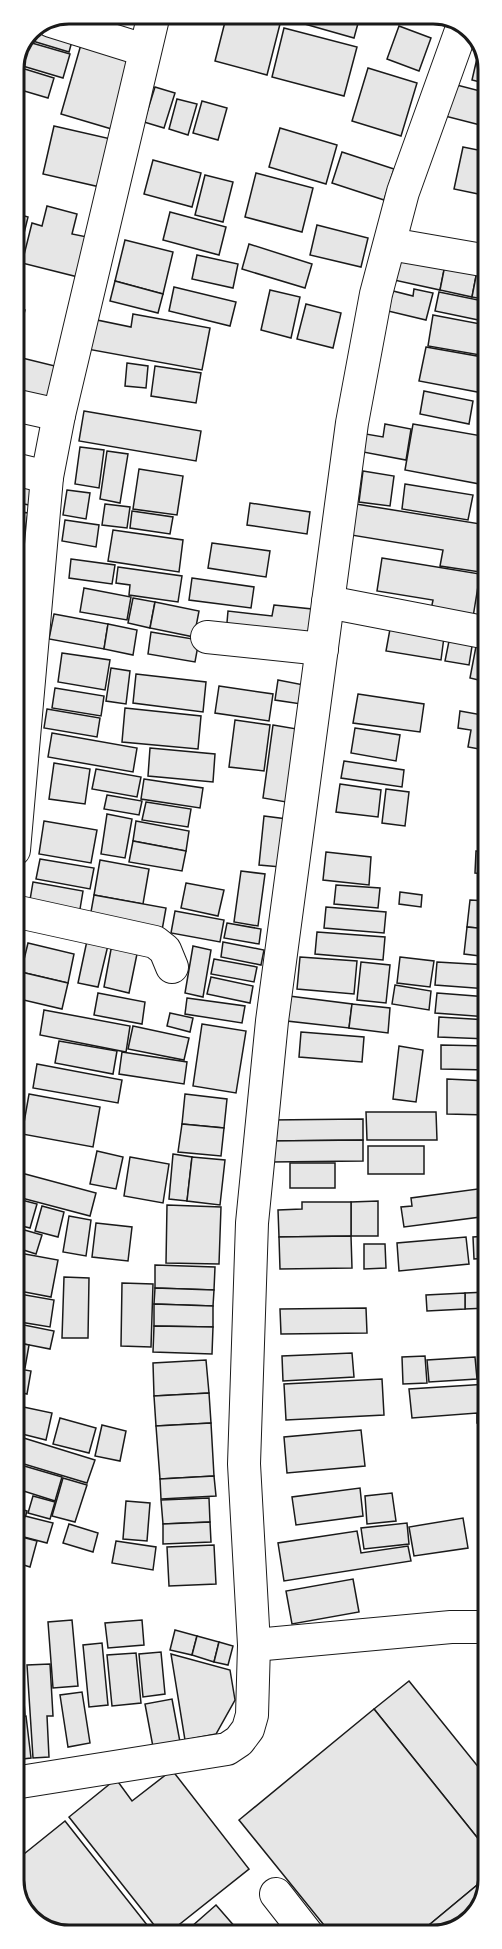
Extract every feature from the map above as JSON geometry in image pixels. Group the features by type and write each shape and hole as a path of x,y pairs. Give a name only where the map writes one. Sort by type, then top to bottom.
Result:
{"street":[{"path":"24,737 47,477 59,416 151,24"},
{"path":"63,25 144,50"},
{"path":"24,1781 227,1749 239,1741 248,1729 252,1715 254,1645 244,1464 252,1223 272,1021 352,423 376,294 403,192 460,33"},
{"path":"390,244 478,259"},
{"path":"24,407 59,416"},
{"path":"24,471 47,477"},
{"path":"328,602 478,631"},
{"path":"207,637 322,649"},
{"path":"24,913 155,942 165,951 172,967"},
{"path":"254,1645 451,1627 478,1627"},
{"path":"276,1894 300,1925"}],"building":[{"path":"224,24 280,24 267,75 215,61"},
{"path":"305,24 358,24 354,38"},
{"path":"399,26 431,38 419,71 387,59"},
{"path":"51,28 74,34 69,52 34,41"},
{"path":"284,28 357,47 344,96 272,77"},
{"path":"82,41 137,57 115,130 61,114"},
{"path":"33,43 70,54 63,78 24,66 27,52"},
{"path":"477,60 478,82 472,80"},
{"path":"368,68 417,83 401,136 352,121"},
{"path":"24,69 54,78 48,98 24,91"},
{"path":"449,83 478,90 478,124 441,115"},
{"path":"155,87 175,93 164,128 144,122"},
{"path":"177,99 197,104 188,135 169,129"},
{"path":"202,101 227,108 218,140 193,133"},
{"path":"54,126 111,139 100,187 43,174"},
{"path":"280,128 337,145 326,184 269,167"},
{"path":"463,147 478,150 478,194 454,189"},
{"path":"342,152 394,169 384,200 332,183"},
{"path":"153,160 201,173 192,207 144,194"},
{"path":"256,173 313,188 302,232 245,217"},
{"path":"205,175 233,182 223,222 195,215"},
{"path":"47,206 77,214 72,234 92,238 82,278 24,264 32,223 42,226"},
{"path":"170,212 226,227 219,255 163,240"},
{"path":"24,216 28,217 24,233"},
{"path":"317,225 368,238 361,267 310,255"},
{"path":"125,240 173,252 163,294 115,281"},
{"path":"249,244 312,264 305,288 242,269"},
{"path":"197,255 238,264 233,288 192,279"},
{"path":"399,255 445,265 440,290 394,280"},
{"path":"445,265 477,271 472,297 440,290"},
{"path":"477,271 478,298 472,297"},
{"path":"115,281 163,294 158,313 110,301"},
{"path":"174,287 236,302 230,326 169,311"},
{"path":"414,289 433,293 426,320 388,311 393,291 413,296"},
{"path":"270,290 300,297 291,338 261,330"},
{"path":"439,292 478,300 478,320 435,311"},
{"path":"306,304 341,313 333,348 297,339"},
{"path":"133,314 210,328 202,370 87,349 92,319 131,327"},
{"path":"433,315 478,323 478,355 428,346"},
{"path":"426,347 478,356 478,392 419,381"},
{"path":"24,358 59,367 51,399 24,392"},
{"path":"127,363 148,366 146,388 125,386"},
{"path":"155,366 201,373 196,403 151,396"},
{"path":"424,391 473,401 469,424 420,414"},
{"path":"84,411 201,431 196,461 79,441"},
{"path":"385,424 411,429 406,460 363,452 366,434 383,437"},
{"path":"413,424 478,435 478,484 405,470"},
{"path":"80,447 104,450 99,488 75,484"},
{"path":"107,451 128,454 120,503 100,499"},
{"path":"139,469 183,476 177,515 133,509"},
{"path":"363,471 394,476 390,506 359,502"},
{"path":"24,479 38,481 34,506 24,504"},
{"path":"405,484 473,495 468,520 402,509"},
{"path":"67,490 90,493 86,519 63,515"},
{"path":"250,503 310,512 307,534 247,525"},
{"path":"105,504 130,507 127,528 102,525"},
{"path":"356,504 478,524 478,572 440,566 443,550 351,535"},
{"path":"132,511 173,517 170,534 130,528"},
{"path":"24,512 28,513 24,531"},
{"path":"65,520 99,525 96,547 62,541"},
{"path":"113,530 183,540 179,572 108,561"},
{"path":"24,533 33,535 30,551 24,550"},
{"path":"212,543 270,551 266,577 208,568"},
{"path":"382,558 478,574 473,617 431,610 433,600 377,591"},
{"path":"71,559 115,565 112,584 69,578"},
{"path":"118,567 182,576 178,602 129,595 130,585 116,583"},
{"path":"192,578 254,587 251,608 189,600"},
{"path":"84,588 131,597 127,620 80,612"},
{"path":"133,598 155,602 150,628 128,623"},
{"path":"155,602 199,611 194,637 150,628"},
{"path":"274,605 312,609 308,643 226,634 228,611 272,616"},
{"path":"54,614 108,624 104,649 49,639"},
{"path":"108,624 137,630 133,655 104,649"},
{"path":"390,629 444,637 441,660 386,651"},
{"path":"151,632 199,640 195,662 148,654"},
{"path":"450,636 473,640 469,665 445,661"},
{"path":"477,641 478,641 478,680 470,678"},
{"path":"62,653 110,660 105,690 58,682"},
{"path":"111,668 130,671 126,704 106,701"},
{"path":"136,674 206,682 203,712 133,703"},
{"path":"278,680 304,685 301,704 275,700"},
{"path":"219,686 273,694 269,721 215,713"},
{"path":"55,688 104,696 101,716 52,708"},
{"path":"358,694 424,704 420,732 353,723"},
{"path":"125,708 201,716 198,749 122,742"},
{"path":"47,709 100,718 97,737 44,728"},
{"path":"460,711 478,714 478,749 468,747 471,730 458,728"},
{"path":"235,720 270,725 264,771 229,767"},
{"path":"273,725 297,729 286,802 263,798"},
{"path":"355,728 400,735 396,761 351,753"},
{"path":"52,733 137,748 133,772 48,757"},
{"path":"150,748 215,754 213,782 148,776"},
{"path":"344,761 404,770 402,787 341,778"},
{"path":"54,763 90,769 85,804 49,799"},
{"path":"96,769 141,777 137,797 92,789"},
{"path":"144,779 203,788 200,808 141,799"},
{"path":"340,784 381,790 378,817 336,812"},
{"path":"386,789 409,792 405,826 382,823"},
{"path":"107,795 142,801 139,815 104,809"},
{"path":"146,802 191,809 188,827 142,820"},
{"path":"107,814 132,819 125,858 101,854"},
{"path":"264,816 287,819 281,867 259,865"},
{"path":"44,821 97,830 91,863 39,854"},
{"path":"136,821 189,831 186,851 133,841"},
{"path":"133,841 186,851 182,871 129,862"},
{"path":"476,851 478,851 478,873 475,873"},
{"path":"326,852 371,857 369,885 323,880"},
{"path":"40,859 94,868 90,889 36,879"},
{"path":"100,860 149,869 143,904 94,895"},
{"path":"241,871 265,874 258,926 234,922"},
{"path":"33,882 83,891 79,915 29,906"},
{"path":"186,883 224,890 218,916 181,908"},
{"path":"336,885 380,888 378,908 334,904"},
{"path":"400,892 422,895 421,907 399,904"},
{"path":"94,895 166,908 161,936 89,923"},
{"path":"470,900 478,900 478,928 467,927"},
{"path":"326,907 386,912 384,933 324,928"},
{"path":"175,911 224,920 220,942 171,933"},
{"path":"227,923 261,929 259,944 224,938"},
{"path":"467,927 478,928 478,956 464,954"},
{"path":"317,932 385,937 383,960 315,954"},
{"path":"88,936 109,941 98,987 78,983"},
{"path":"223,942 264,950 261,965 221,957"},
{"path":"28,943 74,954 68,983 24,973"},
{"path":"112,944 138,949 129,993 104,987"},
{"path":"193,946 211,950 203,997 185,993"},
{"path":"300,957 357,961 354,994 297,989"},
{"path":"400,957 434,961 430,987 397,983"},
{"path":"214,959 257,967 254,982 211,974"},
{"path":"361,962 390,965 386,1003 357,1000"},
{"path":"437,962 478,964 478,988 435,985"},
{"path":"24,973 68,983 62,1009 24,1000"},
{"path":"211,977 253,986 250,1003 207,994"},
{"path":"395,985 431,991 429,1010 392,1004"},
{"path":"98,993 145,1002 142,1024 94,1015"},
{"path":"437,993 478,996 478,1016 435,1013"},
{"path":"289,996 352,1004 349,1028 287,1021"},
{"path":"187,998 245,1006 242,1023 185,1014"},
{"path":"352,1004 390,1008 388,1033 349,1028"},
{"path":"44,1010 130,1026 126,1052 40,1035"},
{"path":"170,1013 193,1018 190,1032 167,1026"},
{"path":"439,1017 478,1019 478,1039 438,1037"},
{"path":"202,1024 246,1031 236,1093 193,1086"},
{"path":"133,1026 189,1038 184,1060 128,1049"},
{"path":"301,1032 364,1037 362,1062 299,1057"},
{"path":"59,1041 117,1051 113,1074 55,1063"},
{"path":"441,1045 478,1046 478,1070 441,1069"},
{"path":"399,1046 423,1050 416,1102 393,1099"},
{"path":"122,1052 187,1062 184,1084 119,1074"},
{"path":"37,1064 122,1080 118,1103 33,1088"},
{"path":"447,1079 478,1081 478,1115 447,1114"},
{"path":"29,1094 100,1107 93,1147 24,1134"},
{"path":"185,1094 227,1099 224,1128 182,1124"},
{"path":"366,1112 436,1112 437,1140 367,1140"},
{"path":"363,1119 363,1140 269,1141 269,1120"},
{"path":"182,1124 224,1128 221,1156 178,1152"},
{"path":"363,1140 363,1161 270,1162 269,1141"},
{"path":"368,1146 424,1146 424,1174 368,1174"},
{"path":"97,1151 123,1157 116,1189 90,1184"},
{"path":"173,1154 192,1157 187,1201 169,1199"},
{"path":"130,1157 169,1164 163,1203 124,1196"},
{"path":"192,1157 225,1160 220,1205 187,1201"},
{"path":"290,1163 335,1163 335,1188 290,1188"},
{"path":"24,1174 96,1193 90,1216 24,1199"},
{"path":"478,1189 478,1217 404,1227 401,1207 412,1206 411,1198"},
{"path":"24,1201 37,1204 30,1228 24,1226"},
{"path":"378,1201 378,1236 351,1236 351,1202"},
{"path":"302,1202 351,1202 351,1236 279,1237 278,1210 302,1209"},
{"path":"167,1205 221,1207 219,1264 166,1263"},
{"path":"42,1206 64,1212 58,1237 35,1231"},
{"path":"69,1216 91,1220 86,1256 63,1252"},
{"path":"96,1223 132,1227 128,1261 92,1257"},
{"path":"24,1230 42,1235 36,1254 24,1250"},
{"path":"351,1236 352,1268 280,1269 279,1237"},
{"path":"466,1237 469,1264 399,1271 397,1243"},
{"path":"473,1237 478,1237 478,1259 474,1259"},
{"path":"364,1244 385,1244 386,1268 364,1269"},
{"path":"24,1254 58,1260 51,1297 24,1292"},
{"path":"155,1265 215,1267 214,1290 155,1288"},
{"path":"64,1277 89,1278 88,1338 62,1338"},
{"path":"122,1283 153,1284 151,1347 121,1346"},
{"path":"155,1288 214,1290 213,1306 154,1304"},
{"path":"478,1292 478,1308 465,1309 465,1293"},
{"path":"465,1293 465,1309 427,1311 426,1295"},
{"path":"24,1295 54,1300 50,1327 24,1323"},
{"path":"154,1304 213,1306 213,1327 154,1326"},
{"path":"366,1308 367,1333 281,1334 280,1309"},
{"path":"24,1325 54,1331 50,1349 24,1344"},
{"path":"154,1326 213,1327 212,1354 153,1352"},
{"path":"24,1344 29,1345 24,1368"},
{"path":"352,1353 354,1377 283,1381 282,1356"},
{"path":"425,1356 427,1383 403,1384 402,1357"},
{"path":"475,1357 477,1379 429,1382 427,1360"},
{"path":"206,1360 209,1393 154,1396 153,1363"},
{"path":"24,1370 31,1371 27,1394 24,1393"},
{"path":"382,1379 384,1415 286,1420 284,1384"},
{"path":"478,1385 478,1423 477,1413 412,1418 409,1389"},
{"path":"209,1393 211,1423 156,1426 154,1396"},
{"path":"24,1407 52,1413 46,1440 24,1434"},
{"path":"60,1418 96,1428 89,1453 53,1444"},
{"path":"211,1423 214,1476 160,1479 156,1426"},
{"path":"102,1425 126,1431 120,1461 95,1456"},
{"path":"361,1430 365,1466 287,1473 284,1437"},
{"path":"24,1438 95,1460 87,1483 24,1464"},
{"path":"24,1466 62,1477 55,1501 24,1491"},
{"path":"214,1476 216,1496 161,1499 160,1479"},
{"path":"63,1478 87,1485 75,1522 52,1516"},
{"path":"360,1488 363,1516 296,1525 292,1497"},
{"path":"392,1493 396,1521 367,1524 365,1496"},
{"path":"33,1496 55,1502 50,1519 28,1513"},
{"path":"209,1498 210,1522 163,1524 161,1500"},
{"path":"126,1501 150,1503 147,1541 123,1539"},
{"path":"25,1516 53,1523 47,1543 24,1537"},
{"path":"463,1518 468,1548 414,1556 409,1527"},
{"path":"210,1522 211,1542 163,1544 163,1524"},
{"path":"407,1523 409,1544 364,1549 361,1528"},
{"path":"69,1524 98,1533 93,1552 63,1543"},
{"path":"357,1531 361,1553 408,1546 411,1561 284,1581 278,1543"},
{"path":"24,1538 37,1541 30,1567 24,1565"},
{"path":"116,1541 156,1547 153,1570 112,1563"},
{"path":"214,1545 216,1584 169,1586 167,1547"},
{"path":"353,1579 359,1612 292,1624 286,1591"},
{"path":"72,1620 78,1686 53,1688 48,1622"},
{"path":"142,1620 144,1645 108,1648 105,1623"},
{"path":"175,1630 197,1636 192,1655 170,1650"},
{"path":"197,1636 219,1642 214,1662 192,1655"},
{"path":"219,1642 233,1646 228,1665 214,1662"},
{"path":"102,1643 108,1705 89,1707 83,1645"},
{"path":"161,1652 165,1694 143,1697 139,1654"},
{"path":"136,1653 141,1703 112,1706 107,1655"},
{"path":"171,1654 230,1670 235,1700 216,1734 185,1740"},
{"path":"50,1664 53,1716 47,1716 49,1757 33,1758 27,1665"},
{"path":"409,1681 478,1767 478,1839 374,1709"},
{"path":"82,1692 90,1743 68,1747 60,1695"},
{"path":"172,1699 180,1742 153,1747 145,1704"},
{"path":"374,1709 478,1839 477,1885 429,1925 324,1925 239,1820"},
{"path":"24,1716 26,1716 31,1758 24,1759"},
{"path":"172,1770 249,1869 179,1925 154,1925 69,1817 116,1779 132,1801"},
{"path":"65,1821 147,1925 66,1925 52,1922 35,1910 26,1894 24,1854"},
{"path":"477,1885 476,1894 463,1914 447,1923 429,1925"},
{"path":"216,1905 233,1925 193,1925"}]}
